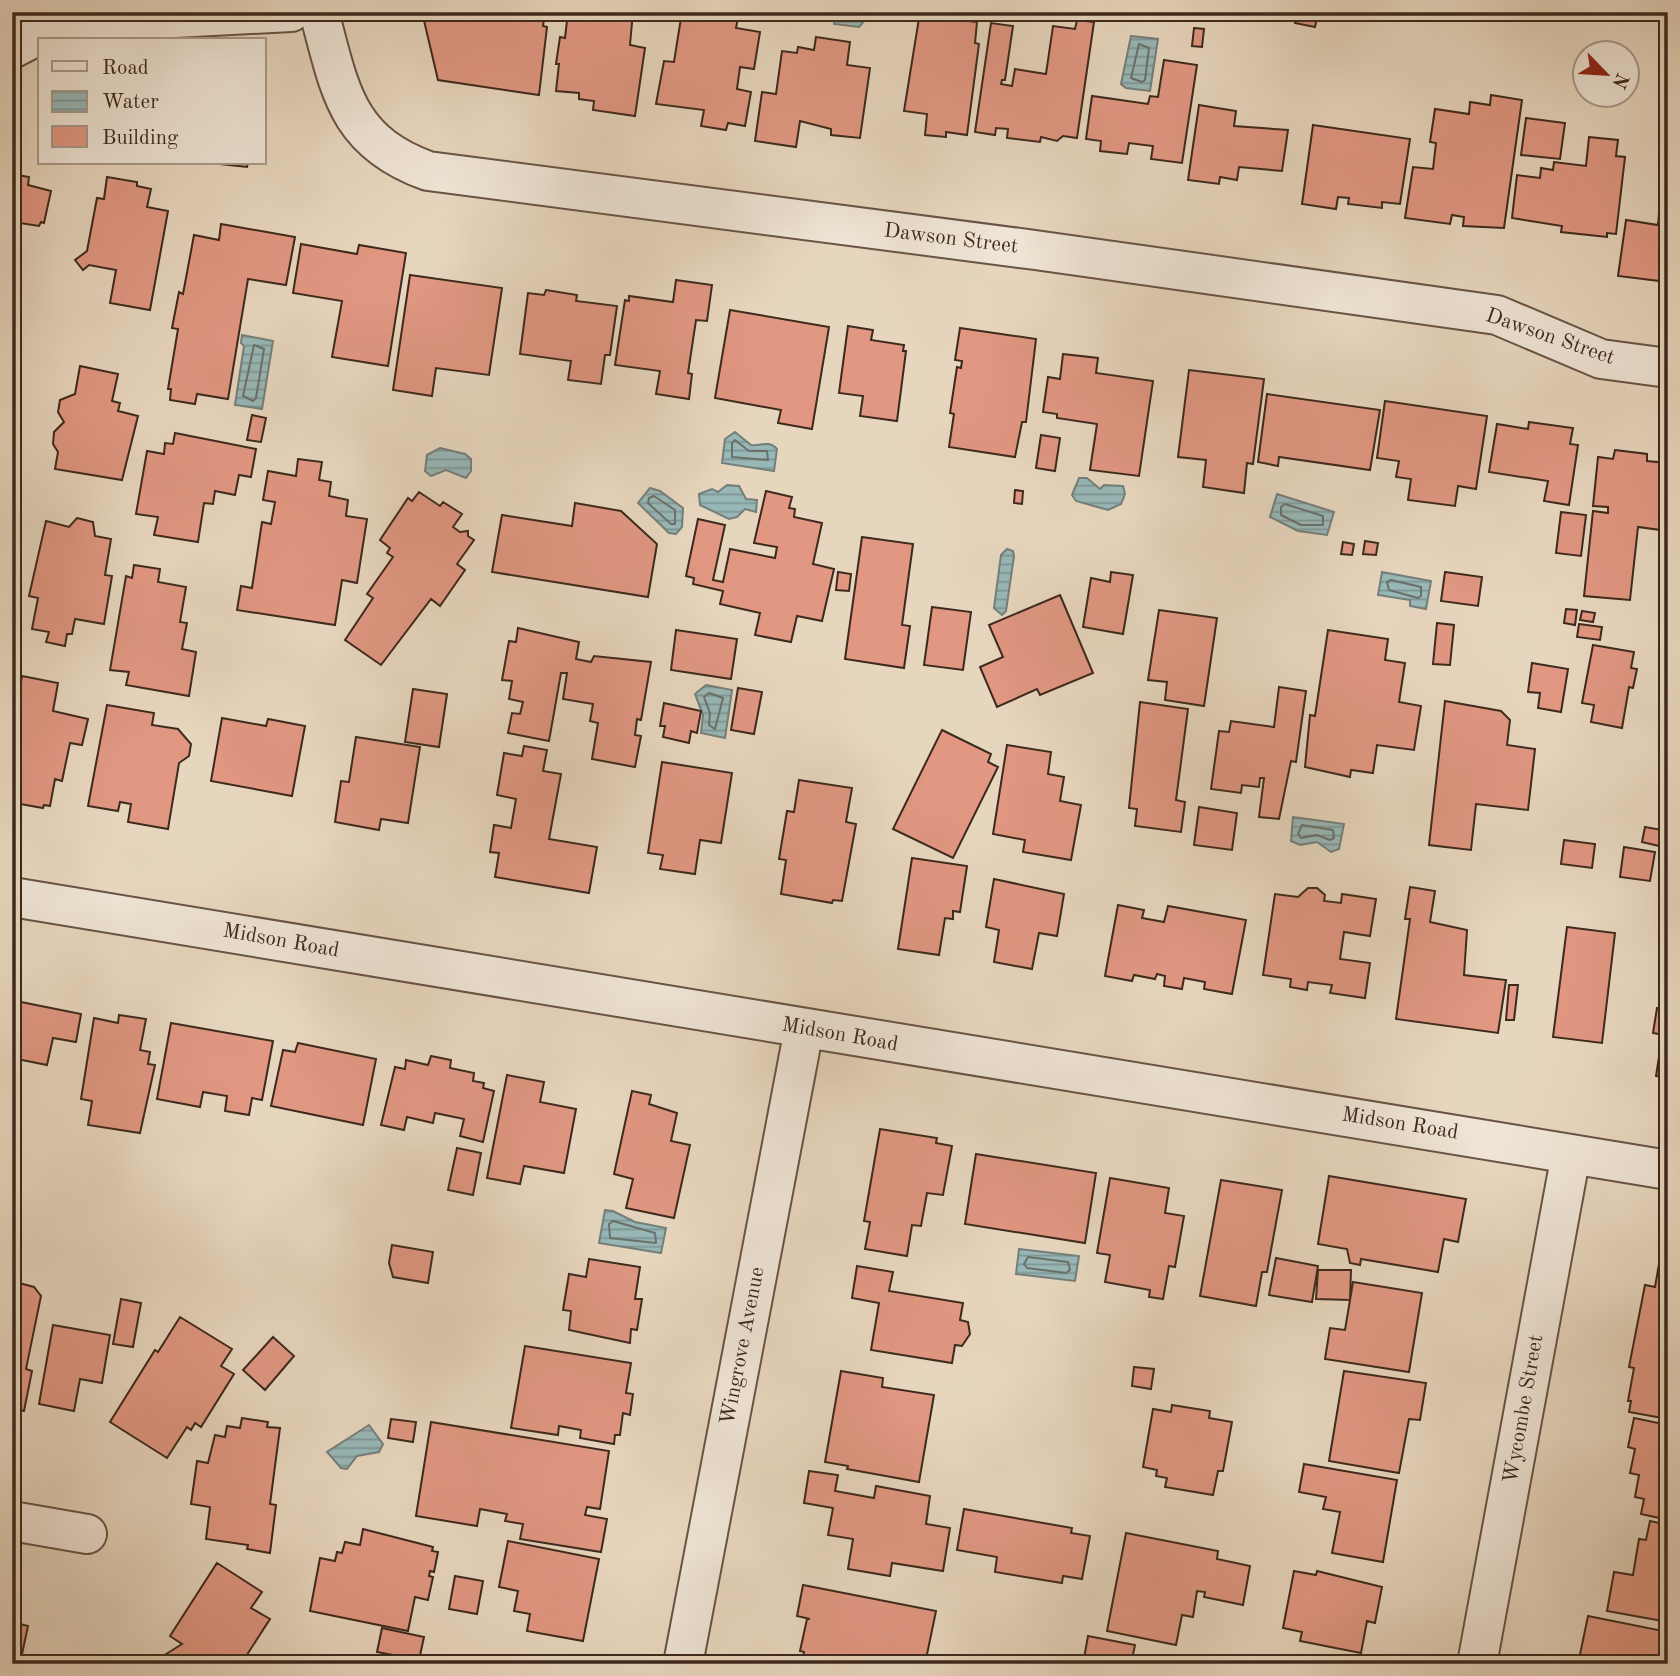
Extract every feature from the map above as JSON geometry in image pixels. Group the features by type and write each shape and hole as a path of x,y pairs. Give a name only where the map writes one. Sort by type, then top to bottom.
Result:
{"street":[{"path":"12,49 60,24 291,12"},
{"name":"Dawson Street","path":"319,12 345,102 367,135 392,155 428,171 1035,250 1497,315 1601,359 1668,368"},
{"name":"Midson Road","path":"12,897 804,1029 1446,1131 1668,1170"},
{"name":"Wingrove Avenue","path":"683,1664 804,1029"},
{"name":"Wycombe Street","path":"1477,1664 1570,1154"},
{"path":"12,1521 87,1534"}],"water":[{"path":"836,12 862,12 866,19 859,27 834,24"},
{"path":"1131,36 1158,39 1150,91 1126,88 1121,84"},
{"path":"242,335 273,341 262,409 235,405 244,346 241,343"},
{"path":"735,432 751,445 767,444 777,449 774,471 722,463 725,439"},
{"path":"440,448 465,454 471,459 471,471 466,478 446,470 431,476 425,471 427,455"},
{"path":"1079,478 1087,478 1100,489 1104,485 1123,486 1125,494 1121,504 1108,510 1076,501 1072,495"},
{"path":"727,485 739,486 746,499 757,500 756,512 745,509 737,517 729,519 700,505 699,494 712,489 718,492"},
{"path":"650,488 660,491 683,508 682,527 676,534 669,533 638,503"},
{"path":"1277,494 1334,512 1327,535 1298,531 1270,517"},
{"path":"1007,549 1013,551 1014,556 1006,611 1002,615 994,608 1001,555"},
{"path":"1382,572 1431,581 1426,609 1410,606 1410,600 1378,595"},
{"path":"706,685 732,690 725,738 701,733 703,715 695,694"},
{"path":"1293,817 1344,824 1339,849 1331,852 1317,842 1300,845 1291,841"},
{"path":"605,1210 635,1222 666,1228 661,1253 599,1243"},
{"path":"1019,1249 1079,1256 1075,1281 1016,1274"},
{"path":"369,1425 383,1444 379,1452 357,1456 347,1469 341,1468 327,1452"}],"building":[{"path":"422,12 493,12 544,19 543,26 547,27 539,95 438,80"},
{"path":"568,12 633,12 630,45 645,48 635,116 593,110 594,101 579,99 579,93 556,91 560,37 565,38"},
{"path":"701,12 739,12 736,28 760,32 754,69 740,67 737,89 751,92 745,126 728,123 726,130 701,126 704,110 656,104 664,61 674,62 681,18 699,21"},
{"path":"920,12 952,12 951,19 977,22 975,43 979,44 967,135 946,132 946,137 925,135 927,114 904,111"},
{"path":"1297,12 1318,14 1315,27 1295,23"},
{"path":"1077,20 1094,22 1077,138 1063,136 1057,141 1041,137 1040,142 1007,138 1008,129 996,128 995,135 975,132 991,23 1013,26 1005,80 1002,80 1001,84 1012,86 1015,69 1046,74 1053,26 1075,29"},
{"path":"1194,28 1204,29 1202,47 1192,46"},
{"path":"816,37 850,42 847,65 870,68 860,138 831,135 831,129 800,121 796,147 755,141 762,92 776,94 782,51 797,53 798,47 814,50"},
{"path":"1164,60 1197,65 1182,163 1151,159 1153,146 1129,143 1127,154 1100,151 1101,141 1086,139 1092,96 1148,104 1150,96 1158,97"},
{"path":"1491,95 1522,100 1504,228 1463,226 1464,217 1452,215 1450,224 1405,218 1413,167 1433,169 1436,143 1430,142 1435,109 1469,114 1470,102 1490,105"},
{"path":"1199,105 1236,111 1234,126 1288,130 1282,171 1239,167 1237,180 1220,177 1219,184 1188,180"},
{"path":"1526,118 1565,123 1560,159 1521,155"},
{"path":"1313,125 1410,139 1400,204 1382,202 1382,208 1348,204 1349,198 1338,197 1336,209 1302,204"},
{"path":"1589,137 1618,140 1616,156 1625,157 1616,234 1607,233 1607,237 1561,232 1562,226 1512,218 1517,175 1540,178 1541,168 1553,170 1554,162 1586,166"},
{"path":"219,164 248,164 247,167"},
{"path":"12,174 29,177 28,185 51,191 44,223 41,222 39,226 20,223 14,225 18,230 12,235"},
{"path":"107,177 137,182 137,186 151,189 147,207 168,211 150,310 110,303 116,270 89,265 83,270 75,260 87,251 97,198 104,199"},
{"path":"1659,213 1668,214 1668,282 1618,276 1626,220 1658,225"},
{"path":"221,224 295,237 286,285 248,279 228,399 197,394 195,404 170,400 171,389 168,389 178,329 172,328 179,292 183,294 194,235 219,240"},
{"path":"301,244 357,254 359,245 406,253 388,366 332,357 342,301 293,293"},
{"path":"410,275 502,288 489,375 436,368 432,396 393,390"},
{"path":"676,280 712,285 707,321 696,320 688,373 692,374 689,399 656,394 660,371 615,365 625,300 629,301 629,296 673,302"},
{"path":"546,290 577,295 576,301 617,306 610,355 605,355 601,384 568,380 571,361 520,354 528,293 544,295"},
{"path":"730,310 829,327 812,429 778,423 781,410 715,398"},
{"path":"848,326 873,330 871,340 904,345 903,351 906,351 897,421 860,416 863,396 839,393"},
{"path":"960,328 1036,339 1026,422 1022,422 1015,457 949,447 954,414 950,413 957,367 961,368 962,361 955,360"},
{"path":"1063,354 1098,358 1096,373 1153,381 1139,476 1090,470 1097,424 1057,418 1057,414 1043,412 1048,377 1060,379"},
{"path":"80,366 118,374 112,401 120,403 118,411 138,416 122,480 55,469 58,452 53,444 54,432 64,422 58,412 60,400 75,394"},
{"path":"1189,370 1264,379 1253,464 1247,463 1244,493 1203,487 1206,460 1178,457"},
{"path":"1267,394 1380,410 1370,470 1279,457 1278,466 1258,462"},
{"path":"1385,401 1487,416 1476,489 1458,486 1455,506 1408,500 1411,479 1396,477 1399,461 1377,458"},
{"path":"252,415 266,418 261,442 247,440"},
{"path":"1529,422 1573,428 1570,444 1578,445 1569,505 1544,501 1548,481 1489,472 1497,424 1528,429"},
{"path":"175,433 256,449 251,477 239,475 235,495 215,491 213,504 204,503 198,542 154,535 158,517 136,514 147,451 164,454 165,443 173,444"},
{"path":"1041,435 1060,438 1055,471 1036,468"},
{"path":"1615,450 1647,454 1647,461 1668,463 1668,531 1638,527 1630,600 1584,596 1593,511 1608,513 1608,507 1593,506 1598,457 1613,459"},
{"path":"298,459 322,462 319,480 331,482 329,496 348,500 346,516 367,519 357,583 342,580 335,625 237,610 241,586 252,588 262,522 271,524 275,502 263,500 268,471 296,476"},
{"path":"1015,490 1023,491 1022,504 1014,503"},
{"path":"766,491 792,497 789,508 795,509 794,517 822,523 813,564 834,569 822,621 797,616 791,642 755,635 760,613 720,604 723,591 693,584 694,578 686,576 698,519 725,525 713,580 723,582 730,549 775,558 777,547 754,543"},
{"path":"419,492 440,506 443,502 462,514 453,527 460,532 468,531 468,536 474,540 457,564 465,570 440,606 431,599 381,665 345,640 373,598 367,594 393,557 387,553 390,548 380,540 408,498 412,501"},
{"path":"575,503 621,511 657,544 648,597 492,572 502,515 572,526"},
{"path":"1561,512 1586,515 1581,556 1556,553"},
{"path":"77,518 93,522 95,536 111,539 105,575 112,576 104,624 75,619 72,634 67,634 65,646 46,642 49,632 32,629 38,598 29,596 46,521 69,527"},
{"path":"862,537 913,544 902,625 910,626 904,668 845,659"},
{"path":"1365,541 1378,543 1376,555 1363,554"},
{"path":"1343,542 1354,544 1352,555 1341,554"},
{"path":"134,565 160,569 158,582 186,587 180,622 187,623 182,649 196,652 189,696 126,685 129,672 110,670 126,576 132,578"},
{"path":"838,572 851,574 849,591 836,590"},
{"path":"1111,572 1133,575 1123,634 1083,627 1091,578 1110,582"},
{"path":"1445,572 1482,577 1478,606 1441,601"},
{"path":"1060,595 1093,673 1040,695 1037,689 997,707 980,667 1003,657 989,625"},
{"path":"932,607 971,612 963,670 924,665"},
{"path":"1566,609 1577,610 1575,625 1564,623"},
{"path":"1159,610 1217,618 1204,706 1165,700 1167,682 1148,680"},
{"path":"1582,611 1595,613 1593,622 1580,620"},
{"path":"1437,623 1454,625 1450,665 1433,664"},
{"path":"1579,624 1602,627 1600,640 1577,637"},
{"path":"518,628 579,642 576,659 591,662 594,656 651,662 641,720 637,719 635,735 641,736 635,767 592,759 598,723 590,721 593,704 563,699 567,673 561,673 549,741 508,733 512,713 520,714 523,702 509,699 512,681 502,680 509,641 516,642"},
{"path":"676,630 737,639 731,679 671,670"},
{"path":"1328,630 1388,639 1385,660 1405,663 1399,702 1421,706 1414,750 1377,745 1373,773 1351,770 1350,777 1305,767 1310,715 1315,716"},
{"path":"1593,645 1634,652 1631,668 1637,669 1633,688 1629,687 1622,728 1591,722 1594,705 1582,703"},
{"path":"1532,663 1568,669 1561,712 1538,708 1540,693 1528,692"},
{"path":"22,676 58,683 53,711 88,719 82,745 70,743 62,781 55,779 50,806 44,805 43,808 20,804 21,799 16,798 20,773 12,771 12,704 17,705"},
{"path":"1279,687 1306,691 1296,762 1291,761 1279,819 1259,817 1264,778 1260,778 1259,787 1242,785 1241,793 1211,789 1219,731 1229,732 1231,721 1274,727"},
{"path":"738,688 762,692 754,734 731,730"},
{"path":"413,689 447,694 439,747 405,742"},
{"path":"1445,701 1501,711 1510,720 1507,745 1535,749 1528,810 1476,804 1471,850 1429,845"},
{"path":"1140,702 1188,709 1176,800 1185,802 1181,832 1135,826 1137,809 1129,808"},
{"path":"664,703 701,711 697,733 691,731 689,743 663,737 665,726 660,726"},
{"path":"107,705 154,713 152,725 178,729 191,744 189,756 179,763 168,829 128,822 131,804 120,802 118,811 88,806"},
{"path":"222,718 266,726 268,719 305,726 292,796 211,781"},
{"path":"942,730 991,754 988,762 998,767 953,858 893,829"},
{"path":"356,737 420,747 408,823 381,819 379,830 335,822 341,781 349,782"},
{"path":"1007,745 1051,752 1048,774 1064,777 1060,801 1081,805 1071,860 1023,852 1025,840 993,834"},
{"path":"524,746 547,750 543,771 561,774 549,839 597,847 589,893 495,877 499,853 490,852 494,825 511,828 516,799 497,795 504,753 522,756"},
{"path":"662,762 732,773 721,843 700,840 695,874 660,869 663,855 648,853"},
{"path":"799,780 852,788 846,822 856,824 842,901 833,900 832,903 781,894 786,860 779,859 787,811 794,812"},
{"path":"1199,807 1237,813 1232,850 1194,845"},
{"path":"1668,810 1668,851 1660,849"},
{"path":"1645,827 1662,830 1659,846 1642,842"},
{"path":"1564,840 1595,844 1592,868 1561,864"},
{"path":"1624,847 1655,852 1650,881 1620,877"},
{"path":"912,858 967,866 960,912 953,911 953,919 945,918 939,955 898,949"},
{"path":"994,879 1064,894 1057,936 1039,933 1032,969 994,962 999,930 986,927"},
{"path":"1410,887 1435,891 1430,922 1467,930 1464,975 1506,980 1498,1033 1396,1019 1410,919 1405,919"},
{"path":"1308,888 1317,888 1325,895 1324,901 1341,903 1342,894 1376,899 1370,936 1344,932 1340,959 1370,963 1365,998 1330,993 1332,985 1308,982 1307,990 1290,987 1291,979 1263,975 1275,894 1298,897"},
{"path":"1118,905 1144,910 1142,918 1164,922 1168,906 1246,920 1232,994 1204,989 1205,982 1184,978 1182,989 1164,986 1165,976 1157,974 1155,979 1134,975 1132,981 1105,976"},
{"path":"1567,927 1615,933 1602,1043 1553,1037"},
{"path":"1509,985 1518,985 1514,1020 1506,1020"},
{"path":"21,1002 81,1014 76,1042 53,1038 47,1065 12,1058"},
{"path":"1664,1006 1668,1007 1668,1036 1653,1033 1657,1008 1664,1010"},
{"path":"119,1015 146,1019 140,1050 150,1052 148,1064 155,1065 140,1133 88,1125 92,1101 81,1099 94,1018 118,1023"},
{"path":"171,1023 273,1041 262,1100 252,1098 249,1115 225,1111 227,1096 203,1092 200,1107 157,1099"},
{"path":"298,1043 376,1059 363,1125 271,1106 283,1050 295,1052"},
{"path":"1661,1044 1668,1045 1668,1078 1656,1076"},
{"path":"431,1056 451,1060 450,1068 474,1073 473,1081 484,1083 483,1088 494,1091 483,1142 460,1136 464,1119 435,1113 433,1123 407,1117 404,1130 381,1125 395,1067 405,1069 406,1060 428,1065"},
{"path":"507,1075 544,1082 540,1102 576,1109 564,1173 524,1166 520,1184 487,1178"},
{"path":"632,1091 651,1095 649,1104 677,1113 671,1141 690,1145 674,1218 626,1208 633,1179 614,1174"},
{"path":"880,1129 937,1138 936,1143 952,1146 943,1195 927,1193 921,1226 912,1225 907,1256 865,1249 870,1222 864,1221"},
{"path":"457,1148 481,1153 473,1195 448,1190"},
{"path":"976,1154 1096,1173 1085,1243 965,1224"},
{"path":"1329,1176 1466,1199 1458,1242 1444,1239 1438,1272 1361,1259 1360,1265 1350,1263 1347,1249 1318,1244"},
{"path":"1110,1178 1169,1188 1165,1213 1184,1216 1175,1267 1169,1266 1163,1299 1149,1297 1150,1290 1105,1282 1110,1255 1097,1253"},
{"path":"1221,1180 1282,1190 1267,1272 1262,1272 1256,1306 1200,1296"},
{"path":"392,1245 433,1252 428,1283 393,1277 389,1263"},
{"path":"1276,1258 1318,1266 1312,1302 1269,1295"},
{"path":"589,1259 640,1267 635,1299 642,1299 637,1330 631,1329 630,1343 569,1330 571,1311 563,1310 569,1274 586,1277"},
{"path":"1659,1264 1668,1266 1668,1419 1629,1412 1631,1401 1628,1401 1634,1368 1629,1367 1645,1285 1655,1287"},
{"path":"857,1266 893,1272 889,1291 963,1303 960,1320 968,1322 970,1334 962,1346 955,1345 952,1363 871,1350 879,1303 852,1298"},
{"path":"1318,1270 1351,1270 1350,1300 1316,1299"},
{"path":"1353,1282 1422,1293 1409,1372 1325,1359 1330,1328 1345,1330"},
{"path":"19,1283 34,1287 41,1296 26,1369 32,1371 24,1411 12,1408 12,1288"},
{"path":"121,1299 141,1303 133,1347 113,1344"},
{"path":"180,1317 232,1349 221,1366 234,1374 201,1427 195,1423 191,1430 187,1427 167,1458 110,1422 155,1350 158,1352"},
{"path":"53,1325 110,1335 102,1383 80,1379 74,1411 39,1404"},
{"path":"273,1337 294,1356 265,1390 243,1370"},
{"path":"525,1346 631,1363 626,1393 633,1394 630,1415 623,1413 620,1435 615,1435 614,1444 580,1438 581,1430 559,1426 558,1435 511,1428"},
{"path":"1134,1367 1154,1369 1151,1389 1132,1386"},
{"path":"841,1371 883,1378 882,1387 934,1395 919,1482 847,1469 848,1466 825,1462"},
{"path":"1344,1371 1426,1383 1420,1420 1409,1419 1399,1473 1329,1461"},
{"path":"1172,1405 1210,1411 1209,1418 1232,1422 1223,1471 1218,1471 1213,1495 1165,1487 1167,1478 1156,1476 1157,1470 1143,1467 1153,1409 1171,1412"},
{"path":"242,1418 268,1422 267,1427 280,1428 270,1504 276,1505 270,1553 247,1549 248,1545 206,1539 210,1507 191,1504 197,1461 208,1463 215,1435 225,1437 227,1426 240,1428"},
{"path":"1634,1418 1668,1425 1668,1520 1641,1514 1644,1499 1635,1497 1639,1475 1630,1473 1635,1449 1628,1447"},
{"path":"391,1419 416,1422 413,1442 388,1438"},
{"path":"431,1422 609,1451 600,1509 587,1507 585,1515 607,1519 601,1552 520,1539 523,1524 505,1521 507,1514 480,1509 477,1526 416,1516"},
{"path":"1304,1464 1397,1480 1383,1562 1332,1553 1340,1512 1323,1509 1326,1497 1299,1492"},
{"path":"809,1471 838,1475 835,1491 874,1498 876,1486 930,1496 926,1524 950,1528 943,1571 892,1563 890,1576 848,1569 853,1539 828,1535 833,1508 804,1503"},
{"path":"964,1509 1072,1528 1071,1533 1090,1536 1082,1579 1063,1576 1062,1583 995,1572 997,1557 957,1550"},
{"path":"1650,1521 1668,1525 1668,1622 1607,1611 1614,1572 1633,1575 1639,1539 1646,1540"},
{"path":"363,1529 433,1547 432,1551 438,1552 434,1572 430,1571 429,1576 433,1577 428,1600 415,1597 408,1631 310,1611 320,1558 335,1561 337,1552 342,1553 345,1542 360,1545"},
{"path":"1126,1533 1218,1551 1217,1559 1250,1566 1243,1605 1204,1597 1205,1592 1197,1591 1193,1617 1182,1615 1176,1645 1107,1631"},
{"path":"508,1541 599,1559 583,1641 527,1631 530,1614 514,1611 518,1591 499,1587"},
{"path":"217,1563 262,1592 251,1608 270,1619 241,1664 168,1664 163,1656 182,1644 170,1636"},
{"path":"1294,1571 1316,1575 1317,1571 1382,1587 1375,1623 1367,1621 1361,1653 1300,1641 1302,1632 1283,1628"},
{"path":"455,1576 483,1581 477,1614 449,1609"},
{"path":"803,1585 936,1611 925,1664 802,1664 804,1652 800,1651 807,1619 810,1619 797,1616"},
{"path":"1588,1616 1668,1632 1668,1664 1578,1664"},
{"path":"12,1622 28,1626 21,1659 26,1660 26,1664 12,1664"},
{"path":"382,1628 424,1637 419,1660 377,1652"},
{"path":"1088,1636 1135,1645 1131,1664 1083,1664"},
{"path":"420,1656 443,1660 444,1656 481,1664 418,1664"}]}
